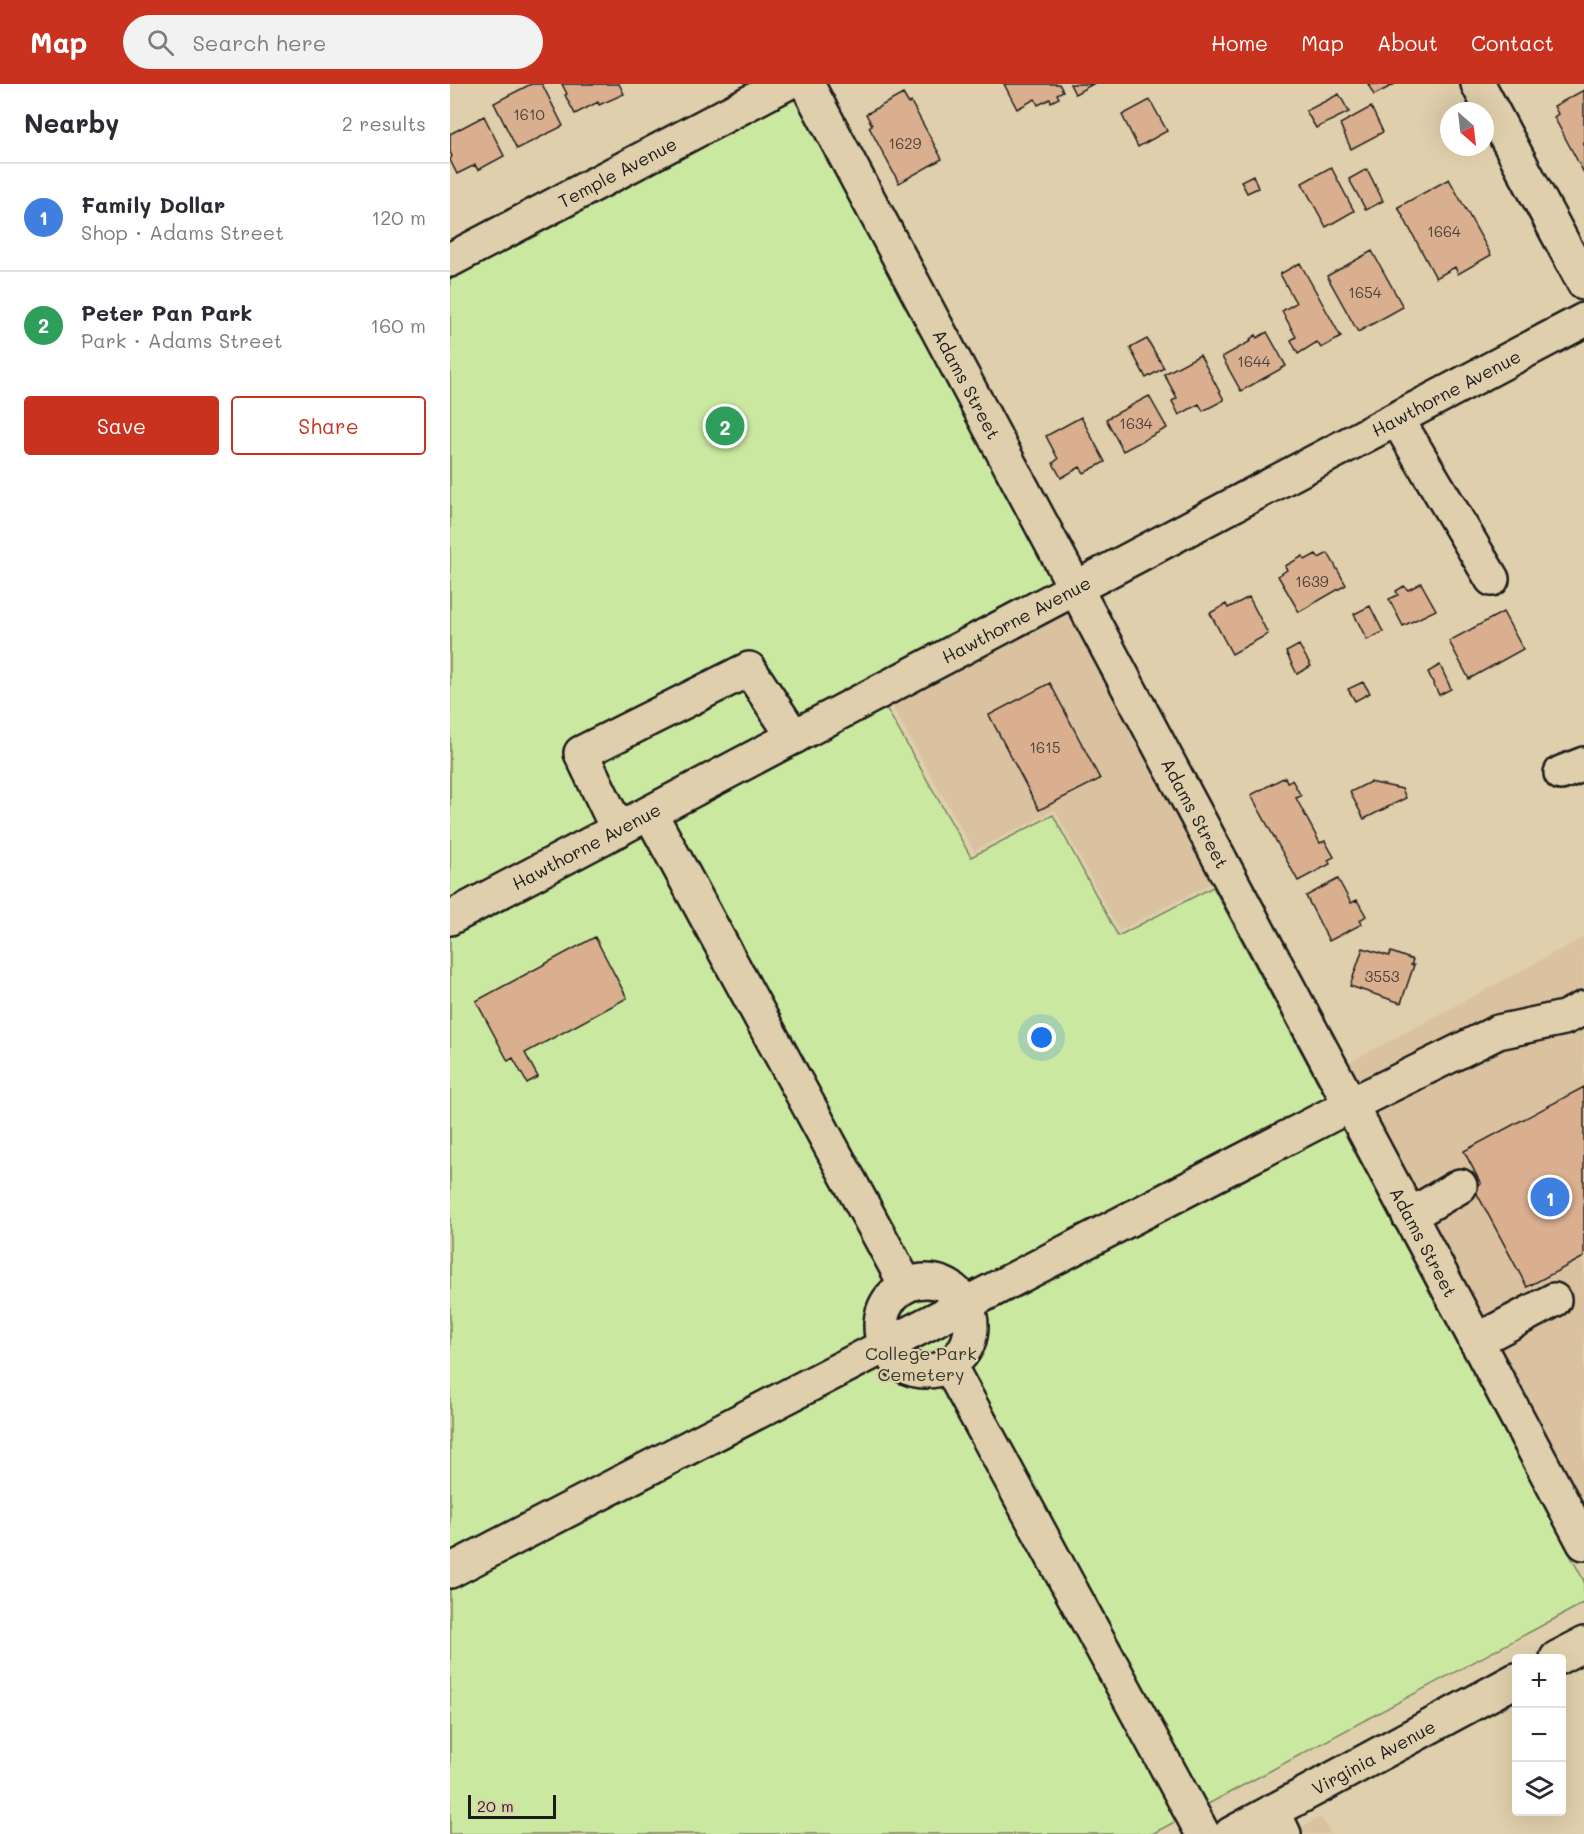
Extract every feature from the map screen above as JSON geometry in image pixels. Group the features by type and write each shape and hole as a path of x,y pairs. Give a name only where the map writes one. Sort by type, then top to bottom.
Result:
{"street":[{"name":"Temple Avenue","path":"450,260 785,84"},
{"name":"Adams Street","path":"807,84 1584,1543"},
{"path":"1478,84 1584,283"},
{"name":"Hawthorne Avenue","path":"450,918 1584,320"},
{"path":"1397,419 1492,579"},
{"path":"618,830 581,753 749,669 794,737"},
{"path":"650,813 906,1285"},
{"path":"450,1571 1350,1105 1498,1032 1564,1018 1584,1008"},
{"path":"1409,1216 1460,1186"},
{"path":"919,1281 933,1281 946,1285 958,1293 966,1304 971,1317 972,1331 968,1344 960,1356 949,1365 928,1371 906,1367 894,1358 885,1346 881,1325 886,1305 906,1285 919,1281"},
{"path":"1476,1341 1554,1300"},
{"path":"949,1365 1203,1834"},
{"path":"1566,1654 1584,1644"},
{"name":"Virginia Avenue","path":"1231,1834 1278,1823 1512,1682"}],"shaded area":[{"path":"1087,588 1238,870 1119,931 1055,810 974,851 891,705"},
{"path":"1584,937 1584,1524 1348,1063"},
{"path":"1321,1817 1331,1834 1288,1834"}],"green space":[{"path":"817,84 1087,588 450,913 450,265"},
{"name":"College Park Cemetery","path":"885,706 971,857 1053,815 1118,936 1213,887 1584,1581 1584,1603 1152,1834 450,1834 450,936"}],"building":[{"path":"531,84 542,84 563,126 517,149 494,103"},
{"path":"562,84 619,84 624,94 599,105 598,102 575,114"},
{"path":"1004,84 1059,84 1063,91 1057,94 1059,98 1051,102 1050,99 1038,105 1035,99 1017,109"},
{"path":"1070,84 1093,84 1075,94"},
{"path":"1368,84 1395,84 1374,95"},
{"path":"1584,90 1584,173 1554,117 1558,114 1554,106"},
{"path":"903,94 909,104 911,102 942,159 899,183 869,127 872,125 866,114"},
{"path":"1339,94 1349,112 1316,128 1306,111"},
{"path":"1150,100 1167,131 1138,147 1122,115"},
{"path":"1371,107 1383,132 1351,149 1340,124"},
{"path":"484,116 504,156 478,170 475,165 457,174 450,160 452,156 450,134"},
{"path":"1331,167 1354,211 1326,227 1302,183"},
{"path":"1367,169 1383,201 1366,210 1349,179"},
{"path":"1253,175 1258,188 1247,193 1241,181"},
{"path":"1449,179 1491,255 1458,274 1455,267 1436,278 1398,207"},
{"path":"1372,251 1403,307 1358,332 1327,276"},
{"path":"1300,263 1341,337 1321,348 1317,342 1298,354 1291,340 1296,337 1282,311 1296,303 1280,274"},
{"path":"1267,332 1286,366 1241,391 1222,357 1251,341 1250,339 1256,335 1257,338"},
{"path":"1147,339 1164,368 1146,378 1130,348"},
{"path":"1200,355 1224,400 1203,411 1199,404 1179,415 1172,401 1177,398 1164,374"},
{"path":"1149,396 1167,428 1123,451 1106,419"},
{"path":"1081,417 1105,462 1084,473 1080,467 1061,478 1053,463 1058,459 1046,436"},
{"path":"1328,553 1346,585 1299,612 1278,576 1287,570 1285,566 1303,556 1305,560 1316,554 1319,558"},
{"path":"1421,583 1436,610 1403,626 1389,599 1398,595 1396,591 1404,586 1408,590"},
{"path":"1249,597 1268,634 1232,654 1210,613 1226,604 1228,608"},
{"path":"1370,606 1383,632 1367,640 1354,614"},
{"path":"1503,612 1523,649 1469,679 1449,641"},
{"path":"1299,645 1311,666 1297,674 1286,652"},
{"path":"1440,665 1451,689 1439,695 1428,672"},
{"path":"1363,682 1370,693 1355,701 1348,689"},
{"path":"1050,683 1100,779 1039,810 989,715"},
{"path":"1285,777 1287,782 1292,780 1301,796 1296,798 1320,843 1325,841 1334,857 1328,860 1330,864 1298,881 1251,795"},
{"path":"1370,782 1402,789 1406,798 1364,819 1350,792"},
{"path":"1338,879 1351,903 1357,900 1366,916 1360,920 1362,924 1329,941 1306,896"},
{"path":"595,937 627,998 525,1053 538,1077 527,1083 513,1058 508,1061 476,1001"},
{"path":"1363,948 1389,956 1391,952 1413,960 1411,965 1414,965 1401,1003 1350,986"},
{"path":"1584,1087 1584,1257 1527,1287 1474,1188 1481,1184 1464,1151"}],"place":[{"name":"Peter Pan Park","path":"725,426"},
{"name":"Family Dollar","path":"1550,1197"}]}
